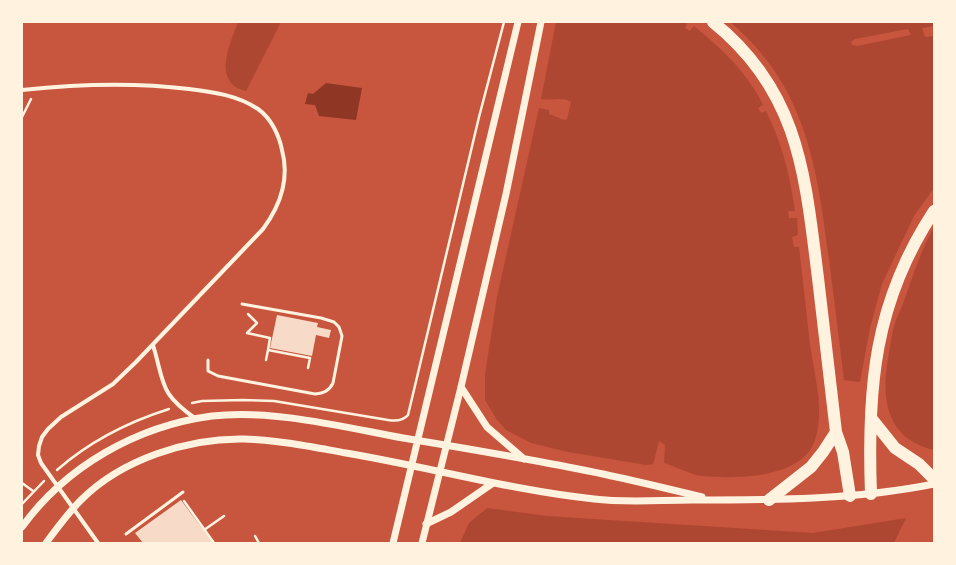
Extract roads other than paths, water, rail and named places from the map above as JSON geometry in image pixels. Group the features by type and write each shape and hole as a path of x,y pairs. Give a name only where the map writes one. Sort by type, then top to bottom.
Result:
{"highway":[{"path":"713,22 741,47 763,76 784,113 798,151 808,196 836,432 843,452 850,496"},
{"path":"871,494 871,418 876,356 891,297 907,258 934,211"},
{"path":"871,418 895,448 918,464 934,479"},
{"path":"769,500 811,466 823,452 836,432"}],"street":[{"path":"393,543 518,22"},
{"path":"422,543 461,387 506,194 542,22"},
{"path":"22,90 79,84 120,84 174,88 220,94 241,100 260,110 274,129 284,157 285,174 283,190 274,214 255,238 153,345 112,384 60,417 44,433 39,446 39,459 57,487 98,543"},
{"path":"153,345 160,376 166,392 179,407 196,419"},
{"path":"461,387 488,428 524,460"},
{"path":"22,527 40,504 57,487 98,457 151,431 196,419 229,415 267,416 418,440 603,474 714,500"},
{"path":"46,543 73,509 93,490 127,468 169,450 206,442 242,439 276,441 412,465 493,483 596,500 769,500 871,494 934,484"},
{"path":"426,524 451,512 493,483"}],"lane":[{"path":"208,360 208,371 218,376 315,394 322,393 330,388 333,383 342,336 339,327 328,320 242,304"},
{"path":"126,534 183,492"}]}
